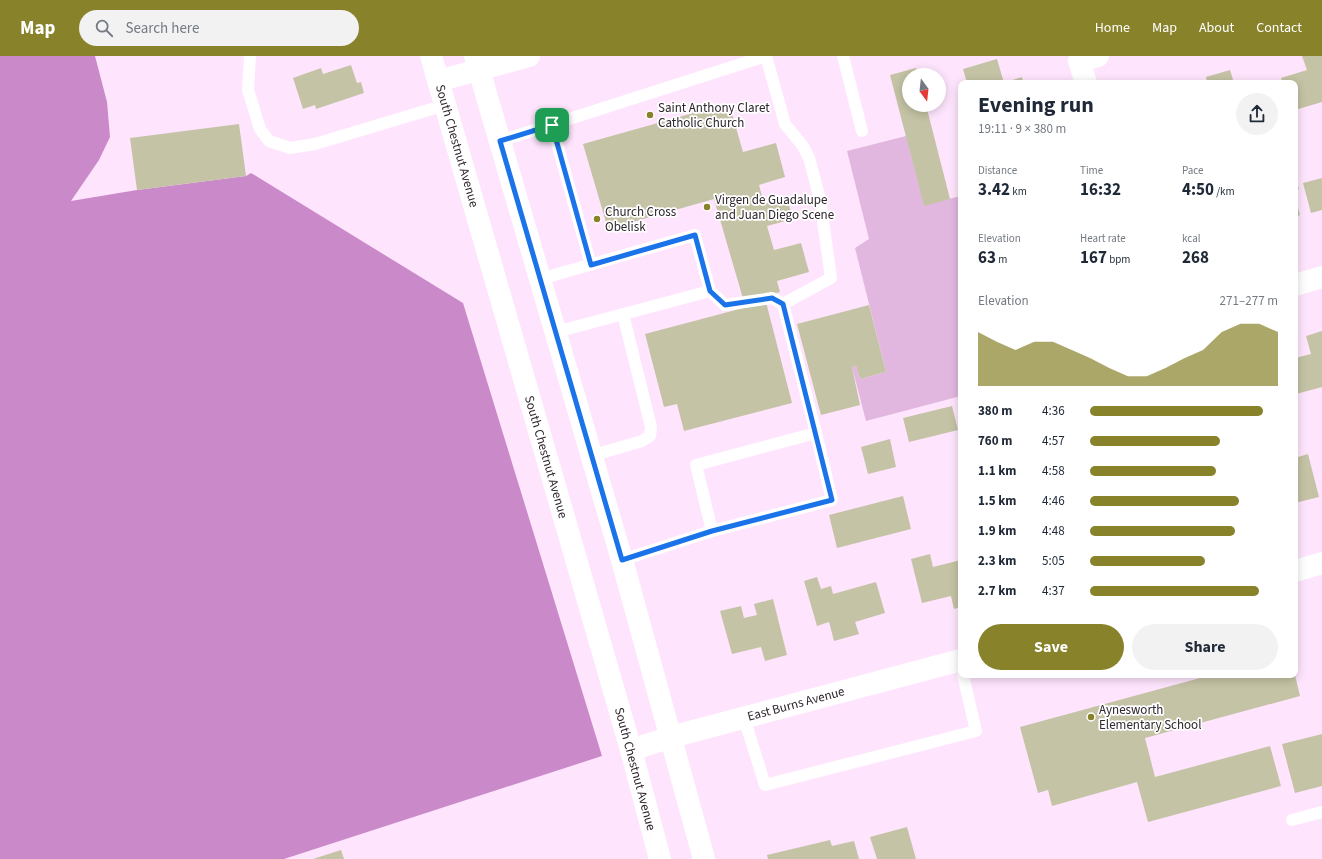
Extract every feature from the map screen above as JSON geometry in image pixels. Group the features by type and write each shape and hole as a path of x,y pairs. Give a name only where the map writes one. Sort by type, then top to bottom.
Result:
{"main road":[{"name":"South Chestnut Avenue","path":"431,56 631,750 660,859"},
{"path":"438,81 477,63 529,56"},
{"path":"1086,80 1089,59"},
{"path":"477,63 622,560 704,859"},
{"path":"1298,283 1322,277"},
{"path":"1298,569 1322,564"},
{"name":"East Burns Avenue","path":"631,750 671,737 744,718 958,666"}],"lane":[{"path":"250,56 248,90 260,129 269,141 290,148 315,144 445,105"},
{"path":"500,141 766,56 785,124 803,146 809,158 820,199 831,278 783,304"},
{"path":"843,56 862,131"},
{"path":"552,125 591,265"},
{"path":"540,279 695,235 710,291 725,305 772,298 783,304 832,500 712,531 622,560"},
{"path":"556,332 710,291"},
{"path":"592,456 642,441 650,436 652,427 623,314"},
{"path":"712,531 696,465 816,433"},
{"path":"744,718 765,785 976,731 964,678"},
{"path":"1292,820 1322,812"}],"shaded area":[{"path":"0,56 95,56 107,102 110,137 99,160 71,201 137,190 246,176 251,173 463,303 602,756 284,859 0,859"},
{"path":"906,136 924,205 958,197 958,397 866,421 852,367 856,366 860,379 886,372 855,248 869,239 847,151"}],"building":[{"path":"1302,56 1322,56 1322,102 1298,109 1298,80 1282,80 1281,78 1307,70"},
{"path":"997,59 1003,80 966,80 963,69"},
{"path":"351,65 357,83 361,82 364,93 316,109 315,105 303,109 293,78 321,68 323,74"},
{"path":"1230,70 1233,80 1206,80 1206,77"},
{"path":"902,72 902,112 928,112 950,199 924,206 890,75"},
{"path":"1022,77 1022,80 1013,80"},
{"path":"729,103 743,152 776,143 785,177 759,185 764,204 787,198 793,219 767,226 774,250 801,243 809,272 777,281 780,292 744,302 714,199 608,229 583,144"},
{"path":"239,124 246,176 137,190 130,138"},
{"path":"1322,178 1322,210 1311,213 1303,183"},
{"path":"766,302 792,403 684,431 677,404 664,407 645,334"},
{"path":"869,305 886,372 860,379 856,366 852,367 860,405 821,415 797,324"},
{"path":"1322,331 1322,387 1298,393 1298,357 1311,354 1306,336"},
{"path":"952,406 958,430 909,442 903,418"},
{"path":"890,439 896,467 868,474 861,447"},
{"path":"1308,454 1319,497 1298,502 1298,457"},
{"path":"903,496 911,529 837,548 829,515"},
{"path":"930,554 933,567 958,561 958,608 954,609 951,596 922,603 911,559"},
{"path":"817,577 821,589 831,586 833,594 876,582 885,613 855,622 859,634 834,641 829,622 817,626 804,581"},
{"path":"773,599 787,655 765,661 761,647 732,654 720,611 741,606 744,618 757,615 754,604"},
{"path":"1200,678 1296,678 1300,696 1145,738 1155,777 1270,746 1281,786 1148,822 1137,782 1052,806 1048,790 1038,793 1020,727"},
{"path":"1322,734 1322,786 1295,793 1282,744"},
{"path":"907,827 916,859 877,859 870,837"},
{"path":"830,840 832,846 854,841 859,859 768,859 767,855"},
{"path":"341,850 344,859 313,859"}],"place":[{"name":"Saint Anthony Claret Catholic Church","path":"650,115"},
{"name":"Virgen de Guadalupe and Juan Diego Scene","path":"707,207"},
{"name":"Church Cross Obelisk","path":"597,219"},
{"name":"Aynesworth Elementary School","path":"1091,717"}],"route":[{"path":"552,125 591,265 695,235 710,291 725,305 772,298 783,304 832,500 712,531 622,560 500,141 552,125"}]}
